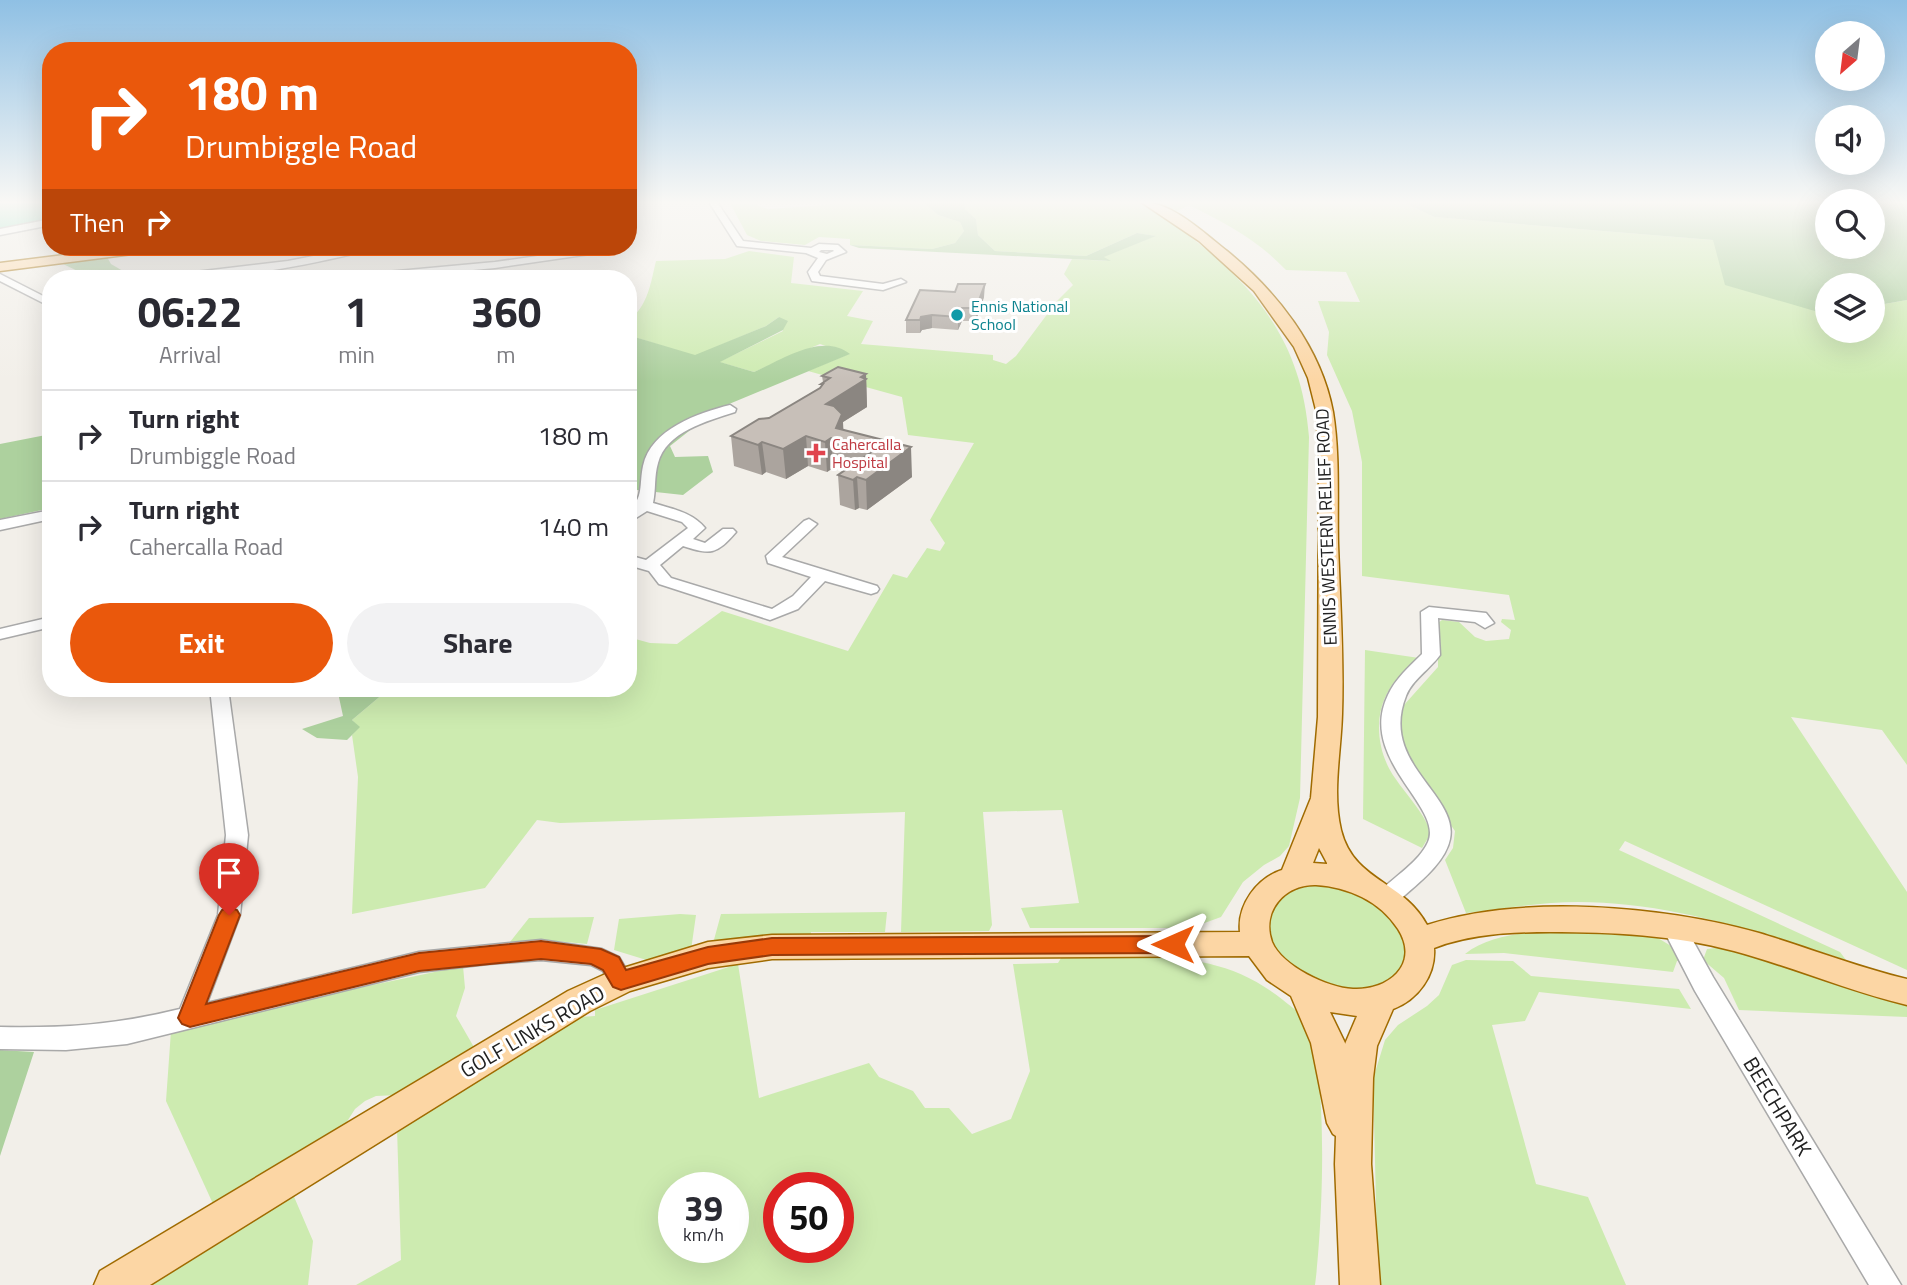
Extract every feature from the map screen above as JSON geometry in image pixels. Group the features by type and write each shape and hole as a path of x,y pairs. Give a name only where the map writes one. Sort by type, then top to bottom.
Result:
{"main road":[{"path":"0,267 39,262"},
{"name":"ENNIS WESTERN RELIEF ROAD","path":"1231,262 1270,301 1304,353 1324,408 1331,677 1324,798 1331,842 1341,862 1359,882"},
{"name":"ENNIS WESTERN RELIEF ROAD","path":"1294,877 1324,798"},
{"path":"1330,875 1359,882 1387,898 1409,919 1419,941 1419,970 1403,990 1381,1000 1347,1003 1304,989 1276,969 1256,944 1254,917 1266,892 1276,884 1294,877 1330,875"},
{"path":"1419,941 1440,932 1522,921 1614,919 1673,925 1758,946 1907,992"},
{"name":"GOLF LINKS ROAD","path":"114,1285 524,1032 621,981 708,955 772,947 1256,944"},
{"path":"1304,989 1328,1042 1353,1164"},
{"path":"1360,1285 1353,1164 1356,1078 1360,1046 1381,1000"}],"street":[{"path":"237,270 297,262"},
{"path":"375,270 516,262"},
{"path":"820,262 813,272 816,279 883,287 901,282"},
{"path":"0,278 42,299"},
{"path":"637,512 645,505 654,453 686,425 730,409"},
{"path":"645,505 695,524 697,528 650,565"},
{"path":"0,525 42,516"},
{"path":"809,524 774,556 774,560 871,589"},
{"path":"683,541 707,549 728,532"},
{"path":"637,562 655,568 665,582 770,615 780,614 793,605 822,575"},
{"path":"1387,898 1433,853 1440,838 1440,821 1400,766 1390,728 1396,696 1431,655 1429,612 1479,617 1485,623"},
{"path":"0,634 42,624"},
{"path":"190,1018 229,915 237,835 220,697"},
{"name":"BEECHPARK","path":"1673,925 1704,985 1886,1285"},
{"path":"0,1038 66,1039 127,1033 419,962 488,954 541,950 594,956 611,964 621,981"}],"green space":[{"path":"59,262 110,262 121,270 76,270"},
{"path":"656,262 793,262 791,283 863,291 847,316 873,321 861,344 993,355 993,360 1006,364 1016,356 1057,301 1073,285 1064,274 1070,262 1220,262 1258,301 1274,324 1298,376 1309,437 1300,798 1289,846 1280,856 1243,882 1221,917 1199,925 1177,928 1030,928 1021,908 1079,903 1062,810 983,812 992,925 989,931 901,932 905,812 560,823 537,820 485,888 352,914 358,777 352,735 359,727 352,720 379,697 637,697 637,639 677,644 722,611 848,651 893,574 907,578 927,548 940,551 945,543 930,520 974,443 908,435 902,397 808,371 849,354 820,344 754,372 719,362 783,331 779,317 766,326 695,356 637,338 637,313 650,285"},
{"path":"1278,262 1747,262 1815,306 1815,343 1885,343 1885,304 1907,300 1907,765 1882,730 1791,717 1907,892 1907,970 1625,841 1619,850 1840,952 1846,960 1714,920 1646,907 1564,902 1466,913 1445,860 1453,848 1455,831 1415,774 1405,753 1399,729 1404,705 1438,667 1438,623 1442,620 1459,622 1475,637 1486,641 1509,639 1511,630 1501,622 1502,619 1515,620 1509,595 1362,576 1362,462 1352,411 1327,355 1329,332 1318,301 1360,302 1346,272 1286,270"},
{"path":"1719,262 1907,262 1907,300 1885,304 1885,273 1815,273 1815,311 1725,285"},
{"path":"779,317 788,321 783,330 720,362 754,372 789,355 815,347 839,348 850,354 717,409 670,446 675,457 708,456 713,472 683,495 637,490 637,338 695,355 766,326"},
{"path":"42,436 42,510 0,519 0,444"},
{"path":"1365,650 1419,658 1389,690 1381,711 1379,734 1389,768 1428,825 1431,833 1422,848 1363,819"},
{"path":"339,697 379,697 352,720 360,727 347,740 317,738 302,729 343,716"},
{"path":"1314,880 1369,893 1403,924 1408,963 1396,981 1361,994 1300,978 1263,935 1274,897"},
{"path":"887,912 885,932 811,932 810,938 712,947 721,914"},
{"path":"696,915 691,950 653,962 614,950 619,919"},
{"path":"594,917 587,944 546,940 510,942 529,918"},
{"path":"1559,929 1648,932 1676,949 1683,960 1677,961 1673,972 1504,953 1465,954 1498,938"},
{"path":"1723,947 1907,1005 1907,1017 1739,1010 1724,978 1703,960 1707,949"},
{"path":"1139,956 1215,965 1249,978 1266,988 1303,1017 1312,1038 1321,1106 1322,1188 1315,1285 356,1285 401,1260 397,1128 579,1017 595,1016 595,1010 738,964 759,1098 869,1063 879,1077 913,1091 925,1108 949,1108 972,1134 1011,1119 1030,1071 1013,964 1058,963 1061,958"},
{"path":"1466,960 1513,961 1531,976 1679,989 1691,1009 1539,992 1525,1021 1492,1025 1536,1184 1588,1197 1626,1285 1378,1285 1373,1079 1385,1040 1398,1025 1439,995 1452,965"},
{"path":"463,966 465,988 456,1016 475,1049 398,1095 376,1096 365,1101 355,1109 341,1131 214,1206 166,1101 171,1031"},
{"path":"0,1050 34,1052 0,1156"},
{"path":"292,1192 313,1241 308,1285 142,1285"}],"building":[{"path":"958,284 985,284 976,308 962,308 958,317 932,315 921,317 920,320 906,320 920,290 955,292"},
{"path":"838,367 866,374 861,377 866,379 826,404 834,406 842,414 836,428 911,447 866,480 857,477 853,480 838,475 873,451 831,438 825,442 806,436 783,449 762,442 758,445 731,436 759,419 769,418 820,388 821,384 830,378 822,376"}],"place":[{"name":"Ennis National School","path":"957,315"},
{"name":"Cahercalla Hospital","path":"816,453"}],"route":[{"path":"229,915 190,1018 419,962 541,950 594,956 611,964 621,981 708,955 772,947 1173,944"}]}
